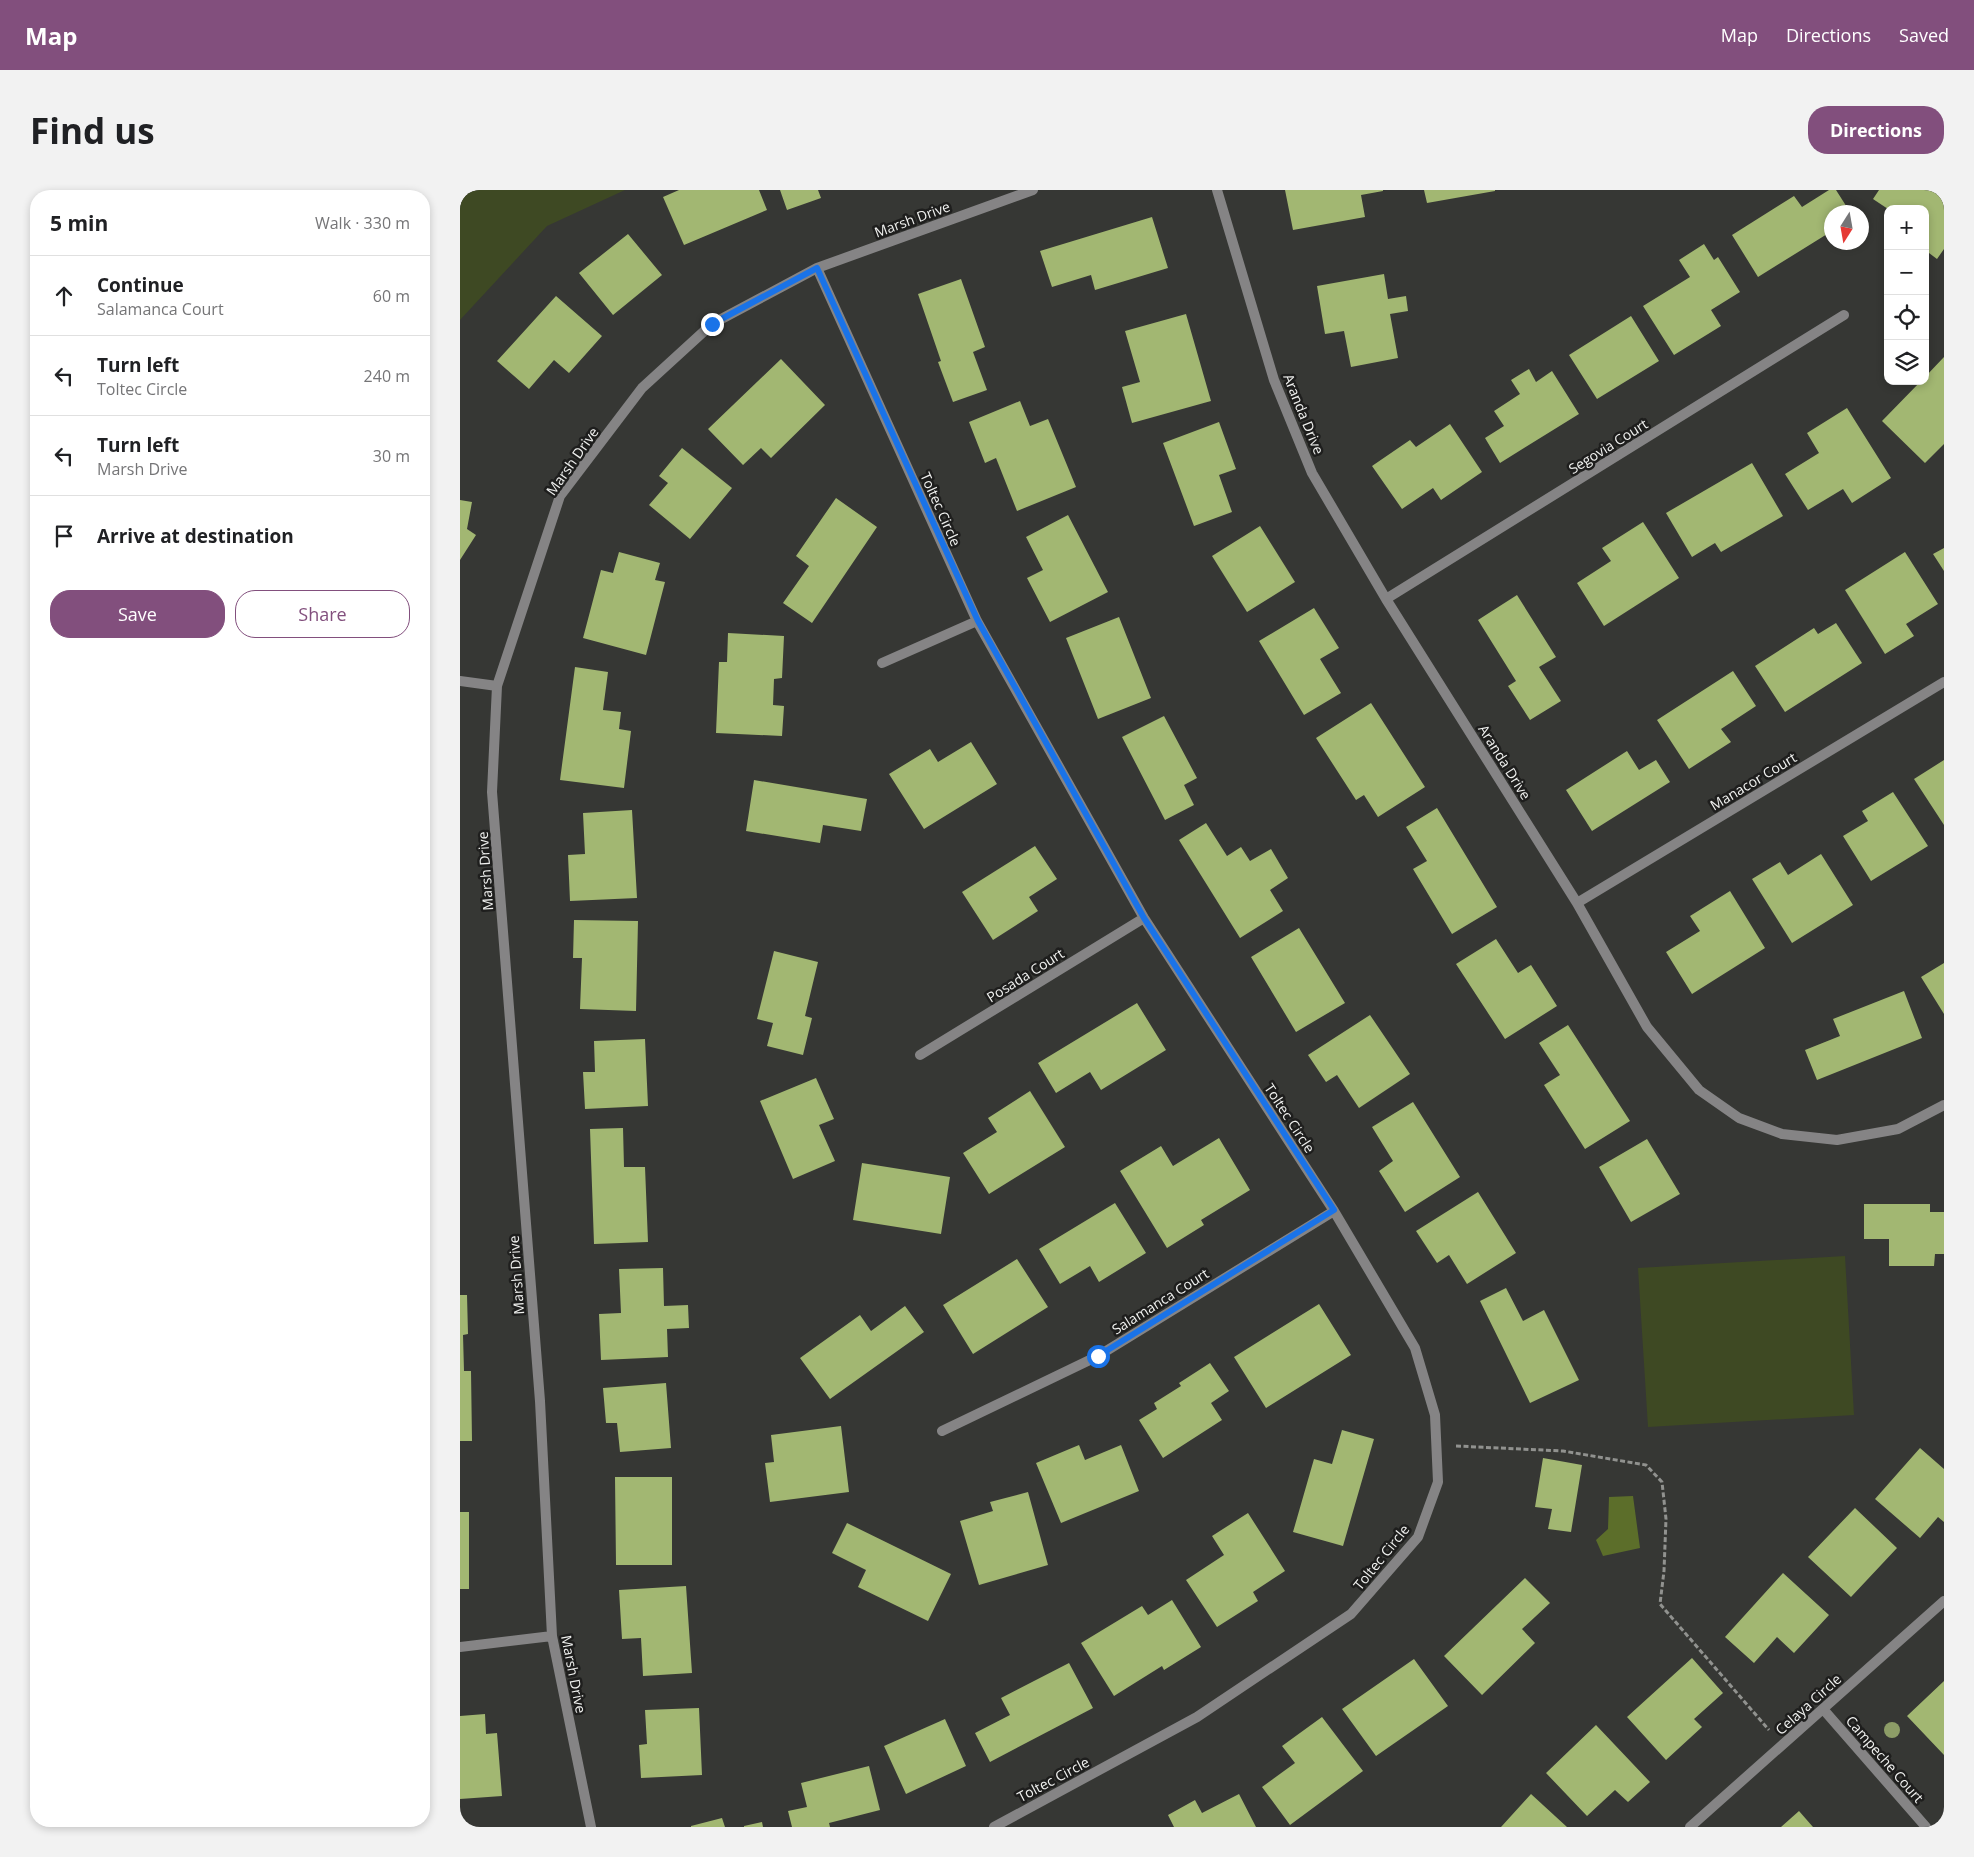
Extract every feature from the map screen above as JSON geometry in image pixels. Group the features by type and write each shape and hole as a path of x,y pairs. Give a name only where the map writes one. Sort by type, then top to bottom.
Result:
{"street":[{"name":"Marsh Drive","path":"591,1827 552,1636 540,1401 492,792 497,686 560,496 642,388 712,324 817,268 1033,190"},
{"name":"Aranda Drive","path":"1217,190 1274,380 1312,473 1386,599 1577,903 1647,1027 1699,1090 1739,1118 1782,1134 1837,1140 1898,1128 1944,1105"},
{"name":"Toltec Circle","path":"817,268 978,621 1144,918 1334,1210 1415,1348 1435,1415 1438,1482 1418,1537 1351,1614 1197,1717 994,1827"},
{"name":"Segovia Court","path":"1386,599 1844,315"},
{"path":"882,663 978,621"},
{"path":"460,681 497,686"},
{"name":"Manacor Court","path":"1577,903 1944,682"},
{"name":"Posada Court","path":"920,1055 1144,918"},
{"name":"Salamanca Court","path":"942,1431 1098,1356 1334,1210"},
{"name":"Celaya Circle","path":"1690,1827 1944,1601"},
{"path":"460,1646 552,1636"},
{"name":"Campeche Court","path":"1823,1709 1926,1827"}],"path":[{"path":"1436,1445 1563,1451 1646,1465 1662,1482 1666,1519 1664,1571 1660,1604 1783,1746"}],"shaded area":[{"path":"460,190 625,190 547,226 460,320"},
{"path":"1845,1256 1854,1415 1648,1427 1638,1268"},
{"path":"1633,1496 1640,1548 1603,1556 1596,1540 1608,1529 1609,1497"}],"building":[{"path":"679,190 759,190 767,210 684,245 663,197"},
{"path":"780,190 818,190 821,198 787,210"},
{"path":"1285,190 1383,191 1361,195 1365,217 1293,230"},
{"path":"1424,190 1495,190 1495,191 1427,203"},
{"path":"1829,190 1836,190 1846,205 1824,205 1824,236 1758,277 1732,235 1794,196 1802,207"},
{"path":"1879,190 1939,190 1944,193 1944,249 1937,259 1929,253 1929,205 1884,206 1873,199"},
{"path":"1152,217 1168,268 1095,290 1091,275 1052,287 1040,251"},
{"path":"628,234 662,275 613,315 579,273"},
{"path":"1704,244 1714,260 1718,257 1740,292 1711,310 1721,326 1674,355 1643,306 1690,277 1679,260"},
{"path":"1384,274 1388,299 1406,296 1408,311 1390,314 1398,358 1351,367 1344,331 1325,334 1317,286"},
{"path":"961,279 985,347 973,352 987,390 953,402 938,362 941,361 918,294"},
{"path":"556,296 602,336 569,373 554,360 529,389 497,361"},
{"path":"1186,314 1211,401 1132,423 1122,387 1140,382 1125,331"},
{"path":"1631,316 1659,361 1597,399 1569,355"},
{"path":"1944,357 1944,444 1925,463 1882,421 1917,385 1929,385 1929,373"},
{"path":"781,359 825,405 771,458 761,448 743,465 708,429"},
{"path":"1529,369 1536,382 1552,371 1579,414 1500,463 1485,438 1504,426 1494,411 1520,394 1511,380"},
{"path":"1020,401 1030,426 1048,419 1076,487 1017,511 996,458 985,463 969,422"},
{"path":"1847,408 1891,478 1852,503 1843,489 1808,510 1785,474 1819,453 1807,433"},
{"path":"1219,422 1236,469 1219,475 1232,512 1194,526 1163,443"},
{"path":"1450,424 1482,472 1441,500 1433,488 1402,509 1372,466 1410,440 1416,447"},
{"path":"682,448 732,488 690,539 649,505 668,483 659,476"},
{"path":"1752,463 1783,516 1721,552 1715,543 1692,557 1666,513"},
{"path":"836,498 877,527 812,623 783,603 809,566 796,556"},
{"path":"460,500 472,502 467,529 476,535 460,560"},
{"path":"1068,515 1108,592 1050,622 1027,578 1043,570 1026,537"},
{"path":"1643,522 1679,578 1604,626 1577,583 1611,561 1602,548"},
{"path":"1260,526 1295,582 1247,612 1212,556"},
{"path":"1944,548 1944,571 1933,554"},
{"path":"619,552 660,563 655,580 665,582 646,655 583,638 601,570 613,573"},
{"path":"1905,552 1938,604 1906,624 1914,636 1885,654 1845,590"},
{"path":"1517,595 1556,657 1539,667 1561,701 1530,720 1508,686 1516,681 1478,620"},
{"path":"1314,608 1339,648 1320,659 1341,693 1304,715 1259,641"},
{"path":"1119,617 1151,698 1098,719 1066,638"},
{"path":"1836,623 1862,663 1785,712 1755,666 1814,628 1818,634"},
{"path":"728,633 784,636 782,678 774,679 773,705 784,706 782,736 716,733 719,662 727,662"},
{"path":"575,667 608,672 603,710 621,712 619,729 631,731 624,788 560,780"},
{"path":"1733,671 1756,706 1721,729 1731,742 1689,769 1657,720"},
{"path":"1371,703 1425,787 1378,817 1364,795 1356,800 1316,738"},
{"path":"1164,716 1197,778 1184,785 1194,805 1165,820 1122,737"},
{"path":"971,742 997,784 924,829 889,774 930,749 938,762"},
{"path":"1627,751 1639,770 1656,760 1670,782 1592,831 1566,790"},
{"path":"1944,760 1944,825 1914,779"},
{"path":"754,780 867,799 861,831 823,825 820,843 746,831"},
{"path":"1893,792 1928,846 1871,881 1843,836 1868,821 1862,811"},
{"path":"1437,808 1497,907 1452,934 1413,869 1427,861 1406,827"},
{"path":"632,810 637,898 570,901 568,855 585,854 583,813"},
{"path":"1206,823 1227,856 1241,847 1250,861 1271,849 1288,878 1270,890 1283,911 1240,938 1179,840"},
{"path":"1035,846 1057,879 1029,897 1038,911 993,940 962,892"},
{"path":"1821,854 1853,905 1792,943 1752,879 1780,862 1788,875"},
{"path":"1730,891 1765,948 1692,994 1666,952 1700,931 1690,916"},
{"path":"574,920 638,921 636,1011 580,1009 582,958 573,958"},
{"path":"1299,928 1345,1003 1296,1032 1251,957"},
{"path":"1496,939 1518,973 1531,965 1557,1006 1505,1039 1456,964"},
{"path":"774,951 818,962 805,1016 812,1018 803,1055 767,1046 773,1023 757,1019"},
{"path":"1944,963 1944,1014 1921,977"},
{"path":"1904,991 1922,1038 1817,1080 1805,1050 1840,1036 1833,1019"},
{"path":"1137,1003 1166,1050 1101,1090 1090,1072 1056,1093 1038,1063"},
{"path":"1370,1015 1410,1074 1359,1108 1337,1075 1326,1082 1308,1055"},
{"path":"1568,1025 1630,1121 1585,1149 1544,1085 1560,1075 1539,1043"},
{"path":"645,1039 648,1106 585,1109 583,1072 595,1072 594,1041"},
{"path":"816,1078 834,1119 819,1125 835,1161 793,1179 760,1101"},
{"path":"1030,1091 1065,1147 989,1194 963,1153 997,1132 988,1118"},
{"path":"1413,1102 1460,1177 1405,1212 1379,1171 1393,1161 1372,1127"},
{"path":"623,1128 624,1167 645,1167 648,1242 594,1244 590,1129"},
{"path":"1219,1138 1250,1190 1201,1220 1204,1225 1167,1248 1120,1171 1161,1146 1173,1166"},
{"path":"1647,1139 1680,1194 1631,1222 1599,1167"},
{"path":"862,1163 950,1177 941,1234 853,1220"},
{"path":"1478,1192 1516,1253 1467,1284 1449,1255 1437,1263 1416,1231"},
{"path":"1115,1203 1146,1253 1099,1282 1090,1266 1060,1284 1039,1249"},
{"path":"1864,1204 1930,1204 1930,1212 1944,1212 1944,1254 1935,1254 1934,1266 1889,1266 1889,1239 1864,1239"},
{"path":"1017,1259 1048,1307 973,1354 943,1305"},
{"path":"663,1268 664,1306 688,1305 689,1328 667,1329 668,1357 601,1360 599,1314 621,1313 619,1269"},
{"path":"1506,1288 1523,1321 1544,1310 1579,1380 1530,1403 1480,1301"},
{"path":"460,1295 467,1295 468,1334 463,1335 464,1371 471,1371 472,1441 460,1441"},
{"path":"1319,1304 1351,1355 1266,1408 1234,1357"},
{"path":"905,1306 924,1332 830,1399 800,1358 860,1315 871,1331"},
{"path":"1210,1363 1229,1391 1211,1403 1222,1420 1163,1458 1139,1420 1157,1409 1154,1403 1181,1386 1179,1383"},
{"path":"666,1383 671,1448 620,1452 617,1423 606,1423 603,1388"},
{"path":"841,1426 849,1492 770,1502 765,1463 774,1462 771,1435"},
{"path":"1342,1430 1374,1439 1343,1546 1293,1532 1314,1459 1332,1464"},
{"path":"1079,1445 1085,1460 1121,1445 1139,1491 1061,1523 1036,1463"},
{"path":"1920,1448 1944,1469 1944,1522 1938,1517 1920,1538 1875,1499"},
{"path":"1543,1458 1582,1465 1571,1532 1548,1529 1552,1509 1535,1507"},
{"path":"615,1477 672,1477 672,1565 616,1565"},
{"path":"1028,1492 1048,1565 979,1585 960,1521 993,1511 990,1502"},
{"path":"1855,1508 1897,1548 1851,1597 1808,1557"},
{"path":"460,1512 469,1512 469,1589 460,1589"},
{"path":"1248,1513 1285,1571 1253,1592 1258,1601 1217,1627 1186,1580 1224,1555 1212,1536"},
{"path":"847,1523 951,1574 928,1621 858,1587 866,1570 832,1553"},
{"path":"1783,1573 1829,1615 1794,1653 1777,1637 1754,1663 1725,1637"},
{"path":"1525,1578 1550,1603 1522,1629 1535,1643 1482,1695 1444,1656"},
{"path":"686,1586 692,1673 643,1676 641,1638 622,1639 619,1590"},
{"path":"1172,1600 1201,1647 1164,1670 1162,1666 1114,1696 1081,1643 1142,1606 1148,1615"},
{"path":"1692,1658 1723,1693 1694,1719 1702,1727 1666,1760 1627,1717"},
{"path":"1414,1659 1448,1706 1376,1756 1342,1709"},
{"path":"1069,1663 1093,1708 990,1762 975,1733 1010,1715 1001,1698"},
{"path":"1944,1681 1944,1755 1907,1716"},
{"path":"699,1708 702,1775 641,1778 639,1745 647,1744 645,1710"},
{"path":"485,1714 486,1734 497,1733 502,1796 460,1799 460,1716"},
{"path":"1322,1717 1363,1771 1290,1825 1262,1787 1295,1763 1282,1746"},
{"path":"945,1719 966,1766 906,1794 884,1746"},
{"path":"1596,1725 1650,1782 1628,1802 1615,1790 1587,1816 1546,1773"},
{"path":"869,1766 880,1810 829,1823 830,1827 792,1827 788,1811 807,1807 801,1783"},
{"path":"1239,1794 1256,1827 1174,1827 1168,1815 1195,1800 1202,1813"},
{"path":"1531,1794 1567,1827 1501,1827"},
{"path":"1799,1811 1813,1827 1781,1827"},
{"path":"722,1818 725,1827 691,1827 691,1826"},
{"path":"762,1822 763,1827 744,1827 744,1826"}],"route":[{"path":"712,324 817,268 978,621 1144,918 1334,1210 1098,1356"}]}
